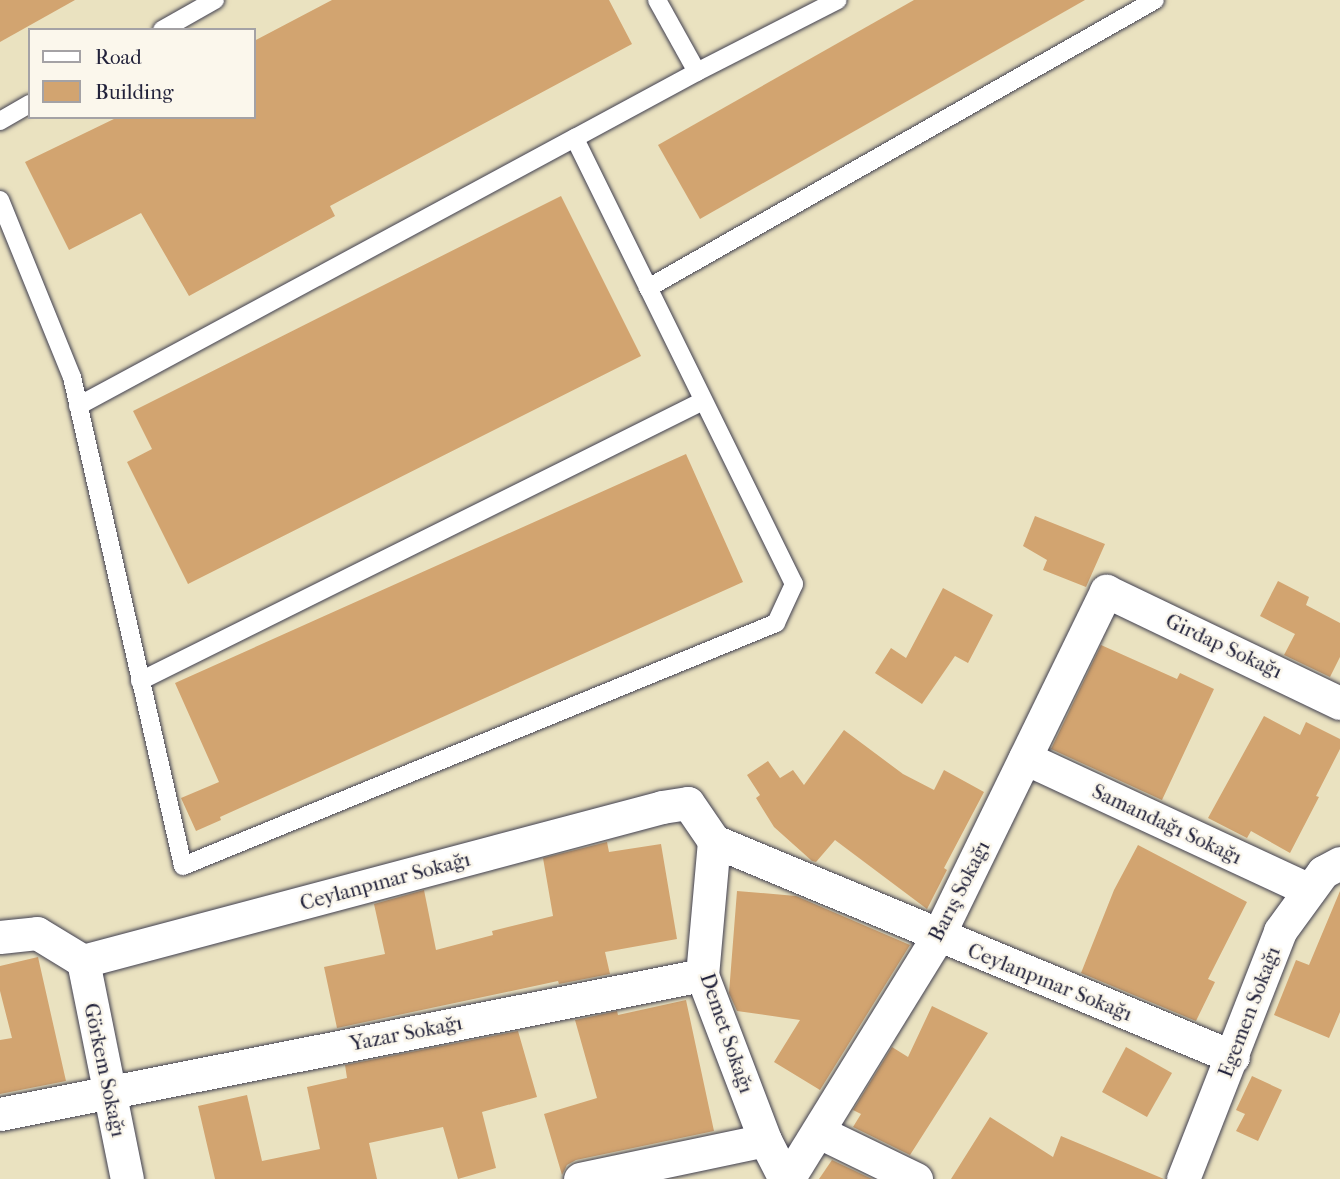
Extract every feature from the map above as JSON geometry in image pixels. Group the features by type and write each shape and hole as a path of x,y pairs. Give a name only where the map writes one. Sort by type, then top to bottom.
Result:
{"street":[{"name":"Girdap Sokağı","path":"1106,591 1340,703"},
{"name":"Barış Sokağı","path":"787,1179 819,1132 937,936 1106,591"},
{"name":"Samandağı Sokağı","path":"1025,758 1309,890"},
{"name":"Ceylanpınar Sokağı","path":"83,961 649,810 688,803 714,841 1233,1057"},
{"name":"Demet Sokağı","path":"714,841 702,975 765,1139 787,1179"},
{"name":"Egemen Sokağı","path":"1183,1179 1233,1057 1280,931 1323,872 1340,863"},
{"path":"0,937 37,933 83,961"},
{"name":"Görkem Sokağı","path":"83,961 127,1179"},
{"name":"Yazar Sokağı","path":"0,1114 702,975"},
{"path":"819,1132 916,1179"},
{"path":"580,1179 765,1139"}],"lane":[{"path":"166,28 215,0"},
{"path":"657,0 697,72"},
{"path":"78,406 697,72 838,0"},
{"path":"648,288 1155,0"},
{"path":"0,121 28,105"},
{"path":"0,200 72,377 183,866 776,623 794,584 575,138"},
{"path":"140,681 703,401"}],"building":[{"path":"0,0 75,0 0,42"},
{"path":"332,0 609,0 632,44 330,206 335,216 189,296 141,213 69,250 25,162 114,119 256,119 256,40"},
{"path":"914,0 1085,0 700,219 658,145"},
{"path":"561,196 641,356 188,584 127,462 152,449 133,411"},
{"path":"686,454 743,582 220,817 221,820 196,831 181,798 219,782 175,683"},
{"path":"1035,516 1105,544 1086,587 1043,570 1047,560 1023,546"},
{"path":"1278,581 1309,597 1306,605 1340,623 1340,657 1330,677 1284,655 1295,634 1260,616"},
{"path":"943,588 993,615 968,663 955,656 922,704 875,673 891,648 906,658"},
{"path":"1101,645 1177,679 1180,673 1214,689 1162,800 1051,749"},
{"path":"1264,716 1300,735 1306,722 1340,739 1340,749 1316,796 1319,797 1290,853 1251,831 1247,838 1208,818"},
{"path":"844,730 903,774 934,790 944,770 984,792 944,868 947,870 927,909 835,840 816,862 812,861 774,827 756,798 760,795 747,775 768,761 780,778 793,770 804,785"},
{"path":"607,842 609,852 661,844 677,939 605,952 610,974 559,984 558,981 337,1028 324,967 385,954 374,904 424,890 436,950 493,935 492,931 553,916 543,858"},
{"path":"1138,845 1247,902 1208,979 1215,982 1196,1021 1081,973 1114,890"},
{"path":"737,891 796,896 910,945 820,1090 774,1062 800,1020 737,1011 729,993"},
{"path":"1340,891 1340,1012 1329,1038 1274,1015 1296,960 1309,965"},
{"path":"38,957 66,1081 0,1094 0,1040 12,1038 0,991 0,966"},
{"path":"686,1000 714,1131 576,1160 567,1165 562,1175 544,1114 597,1098 575,1020 617,1011 618,1015"},
{"path":"932,1006 988,1033 910,1155 853,1127 861,1114 853,1110 892,1047 908,1057"},
{"path":"518,1031 537,1097 482,1112 496,1168 458,1179 443,1127 369,1143 377,1179 215,1179 198,1106 247,1095 262,1161 320,1149 307,1087 347,1078 345,1065"},
{"path":"1126,1047 1172,1073 1147,1117 1102,1092"},
{"path":"1252,1076 1282,1090 1258,1141 1236,1131 1245,1114 1236,1110"},
{"path":"990,1117 1053,1157 1061,1136 1164,1179 951,1179"},
{"path":"832,1160 872,1179 819,1179"}]}
